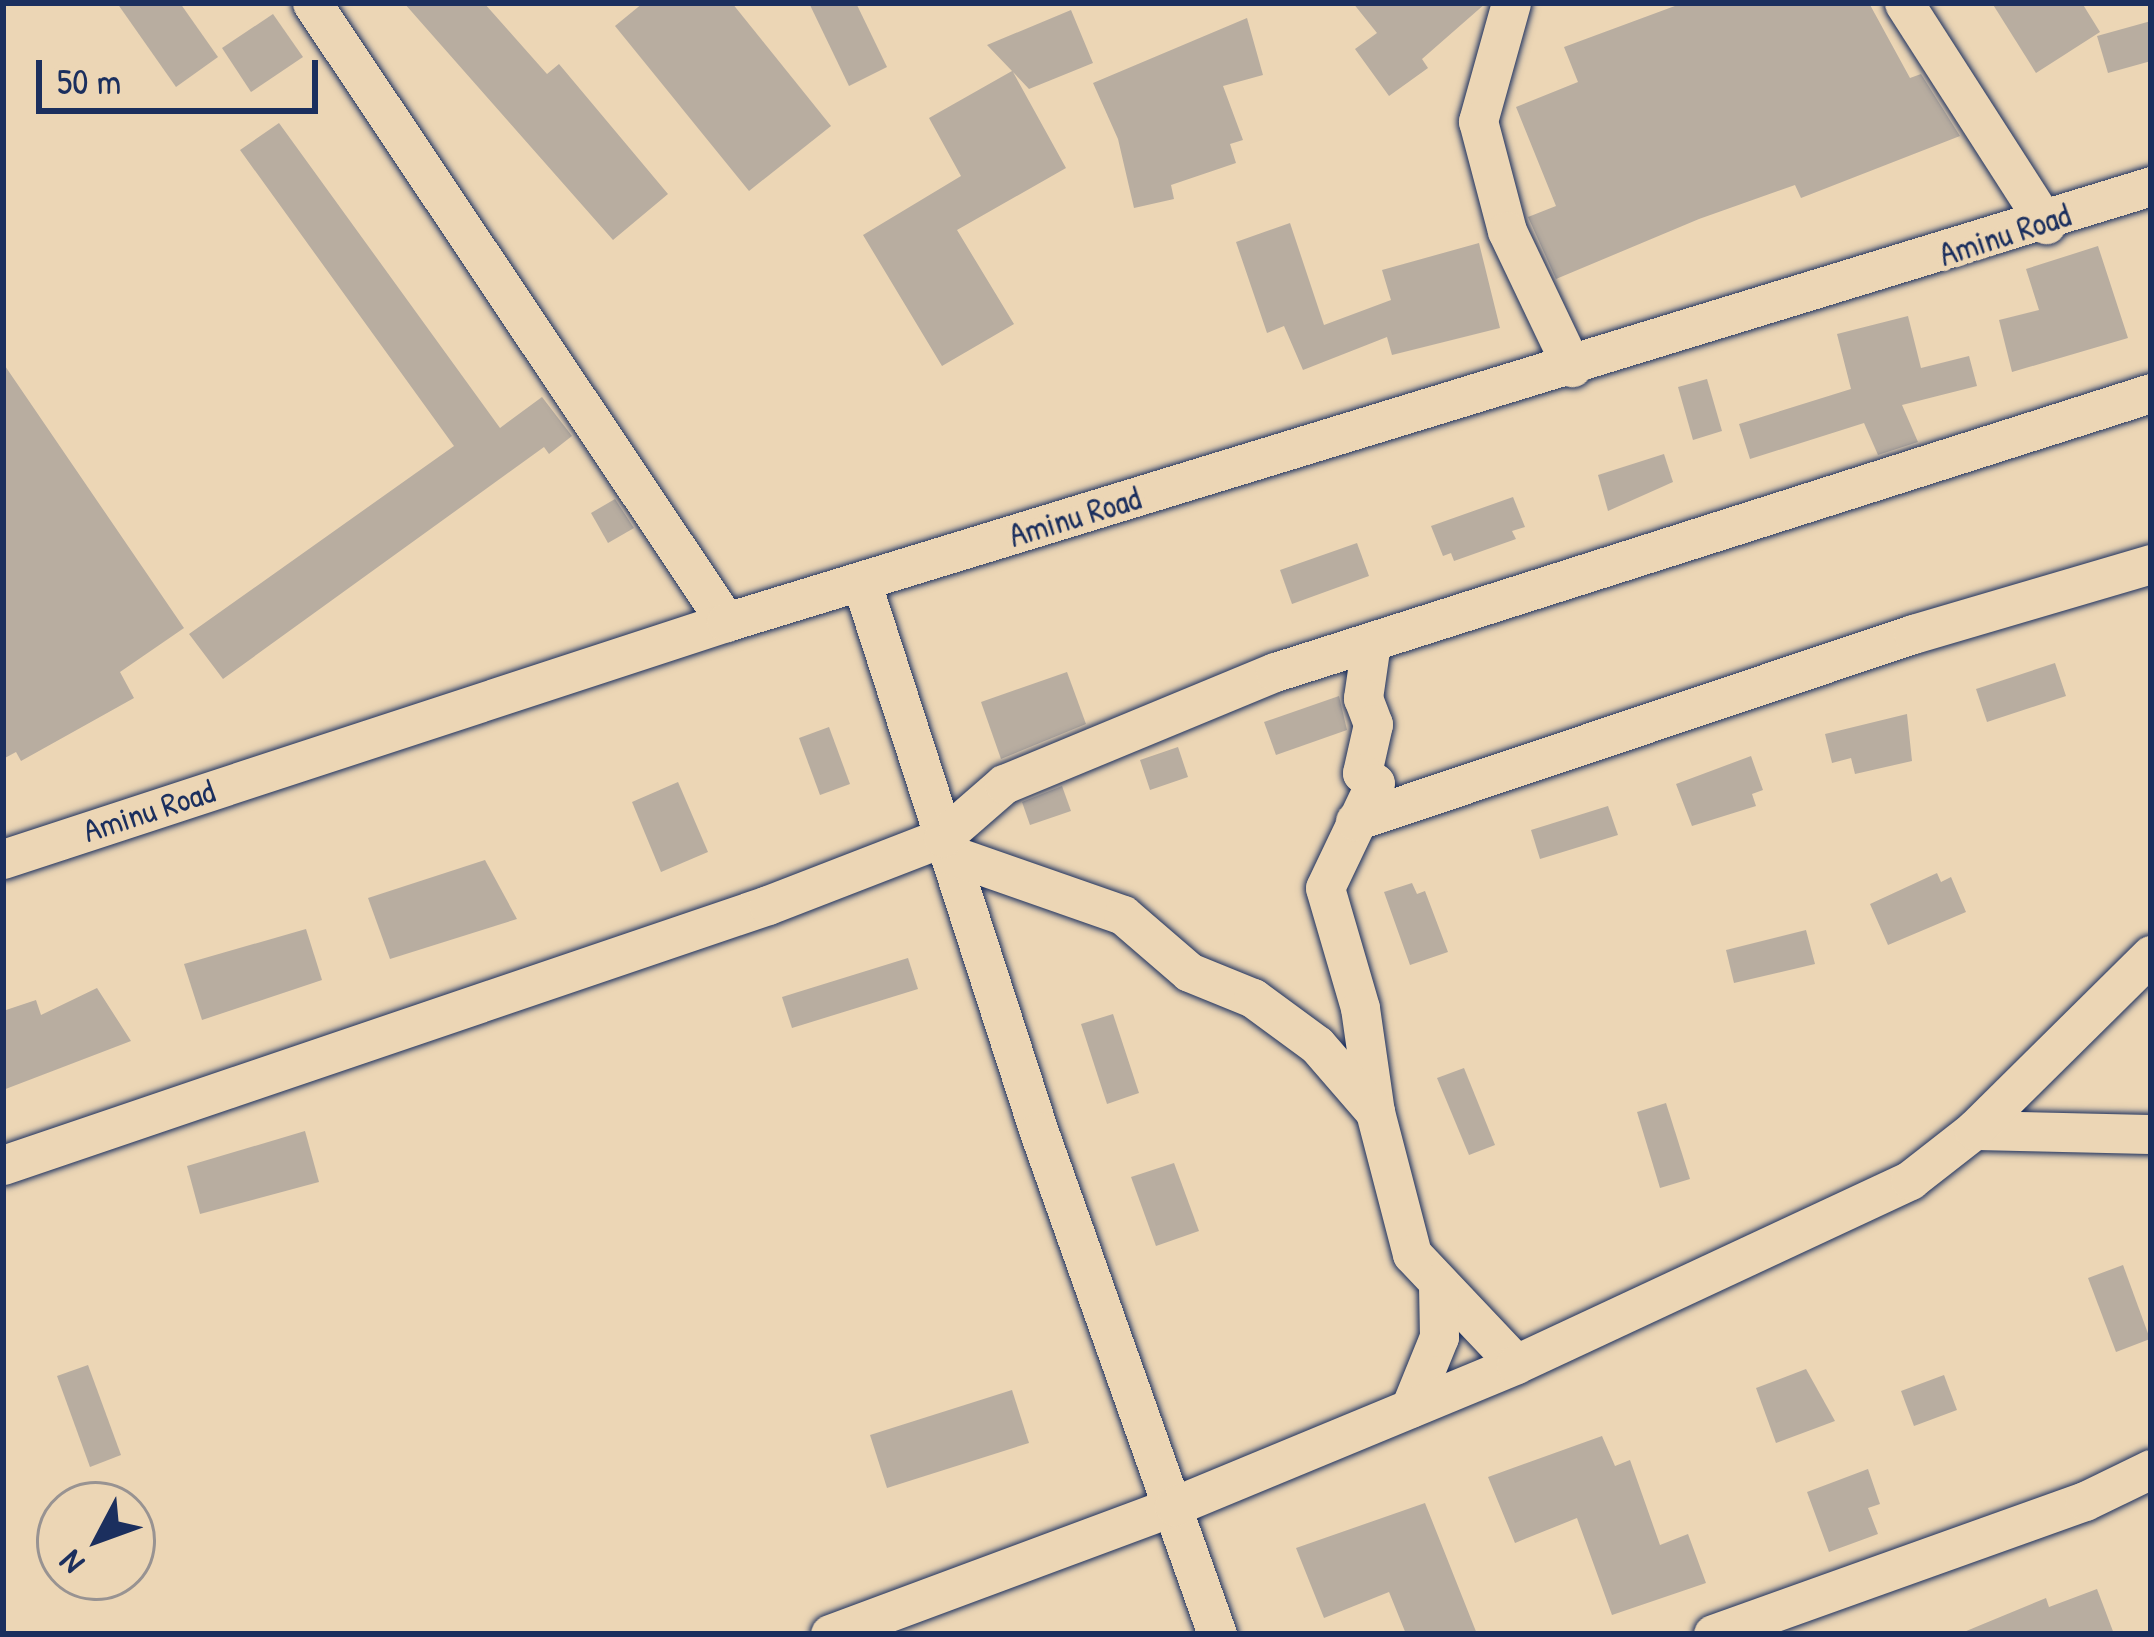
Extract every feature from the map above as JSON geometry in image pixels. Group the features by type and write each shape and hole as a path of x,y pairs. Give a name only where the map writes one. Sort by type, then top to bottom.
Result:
{"street":[{"path":"312,3 726,622"},
{"path":"1511,3 1478,121 1507,231 1572,367"},
{"path":"1904,3 2046,224"},
{"name":"Aminu Road","path":"3,859 726,622 2046,224 2151,186"},
{"path":"3,1165 946,845 1004,784 1275,672 2151,393"},
{"path":"1516,1364 1412,1254 1375,1112 1360,1008 1325,910 1332,861 1371,804 2055,587 2151,564"},
{"path":"860,581 1039,1132 1216,1634"},
{"path":"1371,643 1364,698 1373,724 1362,773 1371,804"},
{"path":"946,845 1123,915 1189,972 1253,998 1317,1045 1375,1112"},
{"path":"830,1634 1174,1506 1516,1364 1910,1180 1974,1130 2151,955"},
{"path":"1974,1130 2151,1134"},
{"path":"1410,1408 1439,1337 1438,1283"},
{"path":"1713,1634 2085,1501 2151,1469"}],"building":[{"path":"117,3 180,3 218,57 176,87"},
{"path":"404,3 484,3 547,74 559,64 668,194 613,240"},
{"path":"643,3 732,3 831,126 749,191 615,26"},
{"path":"809,3 856,3 887,67 849,86"},
{"path":"1353,3 1486,3 1422,59 1428,68 1389,96 1355,49 1377,33"},
{"path":"1683,3 1869,3 1910,78 1921,74 1960,136 1801,198 1795,185 1556,279 1528,217 1556,206 1516,107 1578,82 1564,47"},
{"path":"1992,3 2082,3 2100,32 2036,73"},
{"path":"1071,10 1093,63 1029,89 1013,72 1066,168 957,230 1014,324 942,366 863,235 961,176 929,118 1012,71 987,45"},
{"path":"273,14 303,57 251,92 222,48"},
{"path":"1247,18 1263,75 1223,86 1243,140 1230,144 1236,163 1171,185 1174,199 1134,208 1118,139 1093,83"},
{"path":"2151,21 2151,61 2108,73 2097,36"},
{"path":"279,123 500,428 542,397 572,436 549,454 544,447 223,679 189,634 454,446 240,150"},
{"path":"1290,223 1324,325 1391,300 1382,270 1479,243 1500,328 1392,355 1387,337 1303,370 1284,326 1267,333 1236,242"},
{"path":"2098,246 2128,338 2012,372 1999,320 2039,310 2026,269"},
{"path":"1908,316 1921,368 1969,356 1977,386 1902,405 1918,442 1878,455 1864,423 1750,459 1739,424 1851,389 1837,334"},
{"path":"3,363 184,628 120,672 134,698 21,761 16,752 3,759"},
{"path":"1707,379 1722,431 1693,440 1678,387"},
{"path":"1664,454 1673,482 1608,511 1598,475"},
{"path":"1513,497 1525,527 1512,531 1516,539 1454,561 1451,553 1443,556 1431,526"},
{"path":"615,499 634,528 608,543 591,513"},
{"path":"1357,543 1369,576 1292,604 1280,570"},
{"path":"2055,663 2066,696 1987,722 1976,689"},
{"path":"1067,672 1086,724 1001,759 981,702"},
{"path":"1339,696 1347,730 1276,755 1264,722"},
{"path":"1907,714 1912,761 1855,774 1851,758 1832,763 1825,734"},
{"path":"829,727 850,784 820,795 799,738"},
{"path":"1178,747 1188,777 1150,790 1140,760"},
{"path":"1751,756 1763,790 1752,794 1756,806 1692,826 1676,784"},
{"path":"678,782 708,852 661,872 632,802"},
{"path":"1062,786 1071,811 1030,825 1022,802"},
{"path":"1608,806 1618,835 1540,859 1531,830"},
{"path":"485,860 517,919 390,959 368,898"},
{"path":"1937,873 1941,882 1951,877 1966,912 1888,945 1870,904"},
{"path":"1412,883 1417,894 1425,891 1448,952 1410,965 1384,892"},
{"path":"306,929 322,980 202,1020 184,964"},
{"path":"1806,930 1815,964 1734,983 1726,950"},
{"path":"908,958 918,989 792,1028 782,997"},
{"path":"97,988 131,1041 3,1090 3,1011 36,1000 41,1015"},
{"path":"1113,1014 1139,1093 1107,1104 1081,1024"},
{"path":"1464,1068 1495,1145 1469,1155 1437,1078"},
{"path":"1666,1103 1690,1179 1660,1188 1637,1112"},
{"path":"305,1131 319,1182 200,1214 187,1166"},
{"path":"1174,1163 1199,1231 1156,1246 1131,1177"},
{"path":"2123,1265 2150,1339 2116,1352 2088,1278"},
{"path":"88,1365 121,1455 90,1467 57,1376"},
{"path":"1806,1369 1835,1421 1776,1443 1756,1388"},
{"path":"1944,1375 1957,1410 1914,1426 1901,1391"},
{"path":"1012,1390 1029,1443 887,1488 870,1435"},
{"path":"1602,1436 1615,1466 1630,1460 1660,1545 1688,1534 1706,1583 1612,1615 1577,1518 1515,1543 1488,1477"},
{"path":"1868,1469 1880,1504 1868,1508 1878,1534 1829,1552 1807,1492"},
{"path":"1425,1503 1477,1634 1406,1634 1389,1592 1324,1618 1296,1548"},
{"path":"2097,1589 2114,1634 1959,1634 2046,1598 2049,1607"}]}
